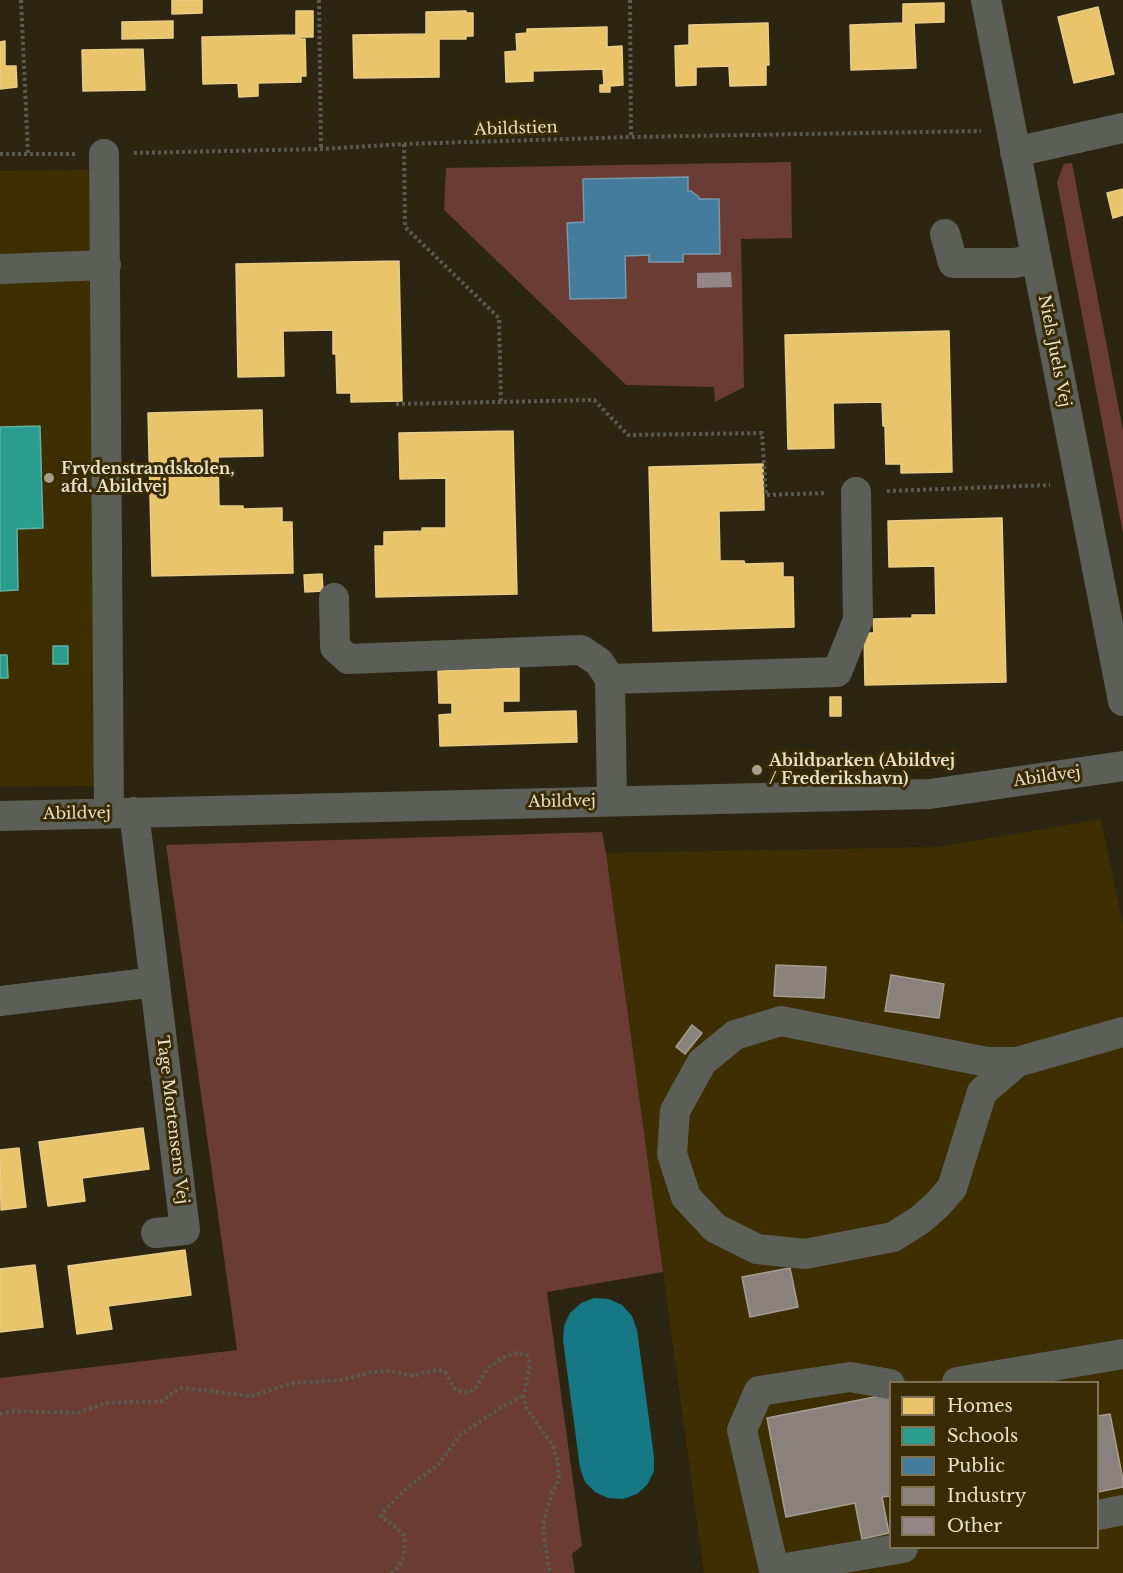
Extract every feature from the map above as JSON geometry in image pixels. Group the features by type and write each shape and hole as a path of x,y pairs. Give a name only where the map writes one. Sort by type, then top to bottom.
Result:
{"street":[{"name":"Niels Juels Vej","path":"986,0 1123,701"},
{"path":"1012,140 1123,128"},
{"name":"Tage Mortensens Vej","path":"104,154 121,813 155,982 185,1230 156,1233"},
{"path":"945,234 953,263 1014,263 1036,259"},
{"path":"0,269 106,265"},
{"path":"610,679 837,672 858,620 856,492"},
{"path":"334,598 335,647 348,659 581,650 599,662 610,679 612,801"},
{"name":"Abildvej","path":"0,816 930,794 1123,766"},
{"path":"0,1001 155,982"},
{"path":"1017,1062 982,1092 952,1188 920,1220 893,1237 805,1254 757,1249 715,1228 686,1197 672,1154 675,1111 702,1062 735,1035 781,1021 987,1062 1017,1062 1123,1032"},
{"path":"968,1381 1123,1354"},
{"path":"889,1384 850,1377 759,1391 742,1430 774,1569 897,1549"},
{"path":"1099,1515 1123,1510"}],"path":[{"path":"21,0 28,153"},
{"path":"319,0 321,149"},
{"path":"630,0 631,137"},
{"name":"Abildstien","path":"0,154 321,149 631,137 973,131 989,131 1012,140"},
{"path":"404,144 405,227 499,318 501,402"},
{"path":"396,404 594,400 628,435 762,433 766,495 1081,484"},
{"path":"0,1414 14,1412 77,1413 107,1403 162,1401 182,1388 251,1396 293,1383 342,1380 372,1372 390,1371 413,1376 439,1370 445,1372 455,1389 470,1392 488,1368 502,1358 516,1353 527,1354 530,1363 524,1395 525,1406 553,1446 558,1463 559,1479 552,1493 543,1524 550,1573"},
{"path":"391,1573 398,1568 403,1558 404,1535 381,1517 384,1511 408,1487 438,1465 460,1435 524,1395"}],"shaded area":[{"path":"791,162 792,238 741,239 744,387 715,402 714,387 626,385 444,210 446,168"},
{"path":"1072,163 1123,431 1123,533 1057,182 1064,164"},
{"name":"Frydenstrandskolen, afd. Abildvej","path":"96,170 100,786 0,787 0,171"},
{"path":"1101,819 1123,925 1123,1573 704,1573 606,853 937,847"},
{"path":"602,832 663,1272 547,1292 582,1546 572,1554 575,1573 0,1573 0,1378 237,1350 166,845"}],"water":[{"path":"594,1298 609,1299 622,1305 632,1316 637,1330 654,1471 647,1485 637,1494 623,1499 608,1498 595,1492 585,1482 580,1468 563,1340 564,1326 570,1313 581,1303"}],"building: Homes":[{"path":"172,0 202,0 202,13 172,14"},
{"path":"944,3 944,22 914,23 916,68 851,70 850,25 903,23 903,4"},
{"path":"1098,7 1114,74 1074,83 1058,17"},
{"path":"296,11 313,11 313,37 300,37 300,39 305,39 306,76 301,76 301,82 258,83 258,96 239,97 238,83 203,84 202,37 296,35"},
{"path":"466,11 466,13 473,13 473,36 466,36 466,39 439,39 439,77 354,78 353,35 426,34 426,12"},
{"path":"173,21 173,38 122,39 122,22"},
{"path":"768,23 769,65 766,65 766,85 730,86 729,66 696,67 696,85 676,86 675,46 689,45 689,25"},
{"path":"607,27 607,47 622,46 623,85 610,86 610,92 600,92 600,85 604,85 603,69 533,71 533,81 506,82 505,52 517,51 516,34 527,33 527,29"},
{"path":"5,41 5,66 16,66 17,87 0,89 0,42"},
{"path":"143,49 145,90 83,91 82,50"},
{"path":"1123,189 1123,215 1113,218 1107,193"},
{"path":"399,261 402,401 351,402 351,393 337,393 333,330 283,331 284,376 238,377 236,264"},
{"path":"949,331 952,472 901,473 901,464 886,464 882,402 833,403 834,448 788,449 785,335"},
{"path":"262,410 263,456 218,457 219,506 243,506 243,509 282,508 282,522 292,522 293,573 152,576 148,413"},
{"path":"513,431 517,594 376,597 375,546 384,546 384,532 446,528 446,478 400,479 399,433"},
{"path":"763,464 764,510 719,511 720,561 744,561 745,564 783,563 783,577 793,577 794,627 653,631 649,467"},
{"path":"1002,518 1006,682 865,685 864,633 874,633 873,619 936,615 935,566 889,567 888,521"},
{"path":"322,574 323,591 305,592 304,575"},
{"path":"519,668 519,701 503,701 503,713 576,711 577,742 440,746 439,715 452,714 452,703 439,703 438,671"},
{"path":"830,697 841,697 841,716 830,716"},
{"path":"143,1128 149,1169 82,1178 85,1201 48,1206 39,1142"},
{"path":"19,1148 26,1207 1,1210 0,1150"},
{"path":"185,1250 191,1295 108,1306 112,1329 77,1334 68,1266"},
{"path":"35,1265 43,1327 0,1332 0,1269"}],"building: Schools":[{"path":"40,426 43,528 17,529 18,590 0,591 0,427"},
{"path":"53,646 68,646 68,664 53,664"},
{"path":"0,655 7,655 8,678 0,678"}],"building: Public":[{"path":"688,177 688,191 699,199 719,199 720,254 683,254 683,262 649,262 649,255 625,256 626,298 570,299 567,223 584,222 583,179"}],"building: Industry":[{"path":"776,965 826,967 824,998 774,996"},
{"path":"891,975 944,984 939,1018 885,1011"},
{"path":"692,1025 702,1033 685,1054 676,1047"},
{"path":"790,1268 798,1307 750,1317 742,1277"},
{"path":"889,1394 889,1496 882,1497 889,1533 862,1539 855,1503 786,1517 767,1418"},
{"path":"1110,1414 1123,1487 1099,1492 1099,1416"}],"building: Other":[{"path":"731,272 732,287 697,288 697,273"}],"place":[{"name":"Frydenstrandskolen, afd. Abildvej","path":"49,478"},
{"name":"Abildparken (Abildvej / Frederikshavn)","path":"757,770"}]}
